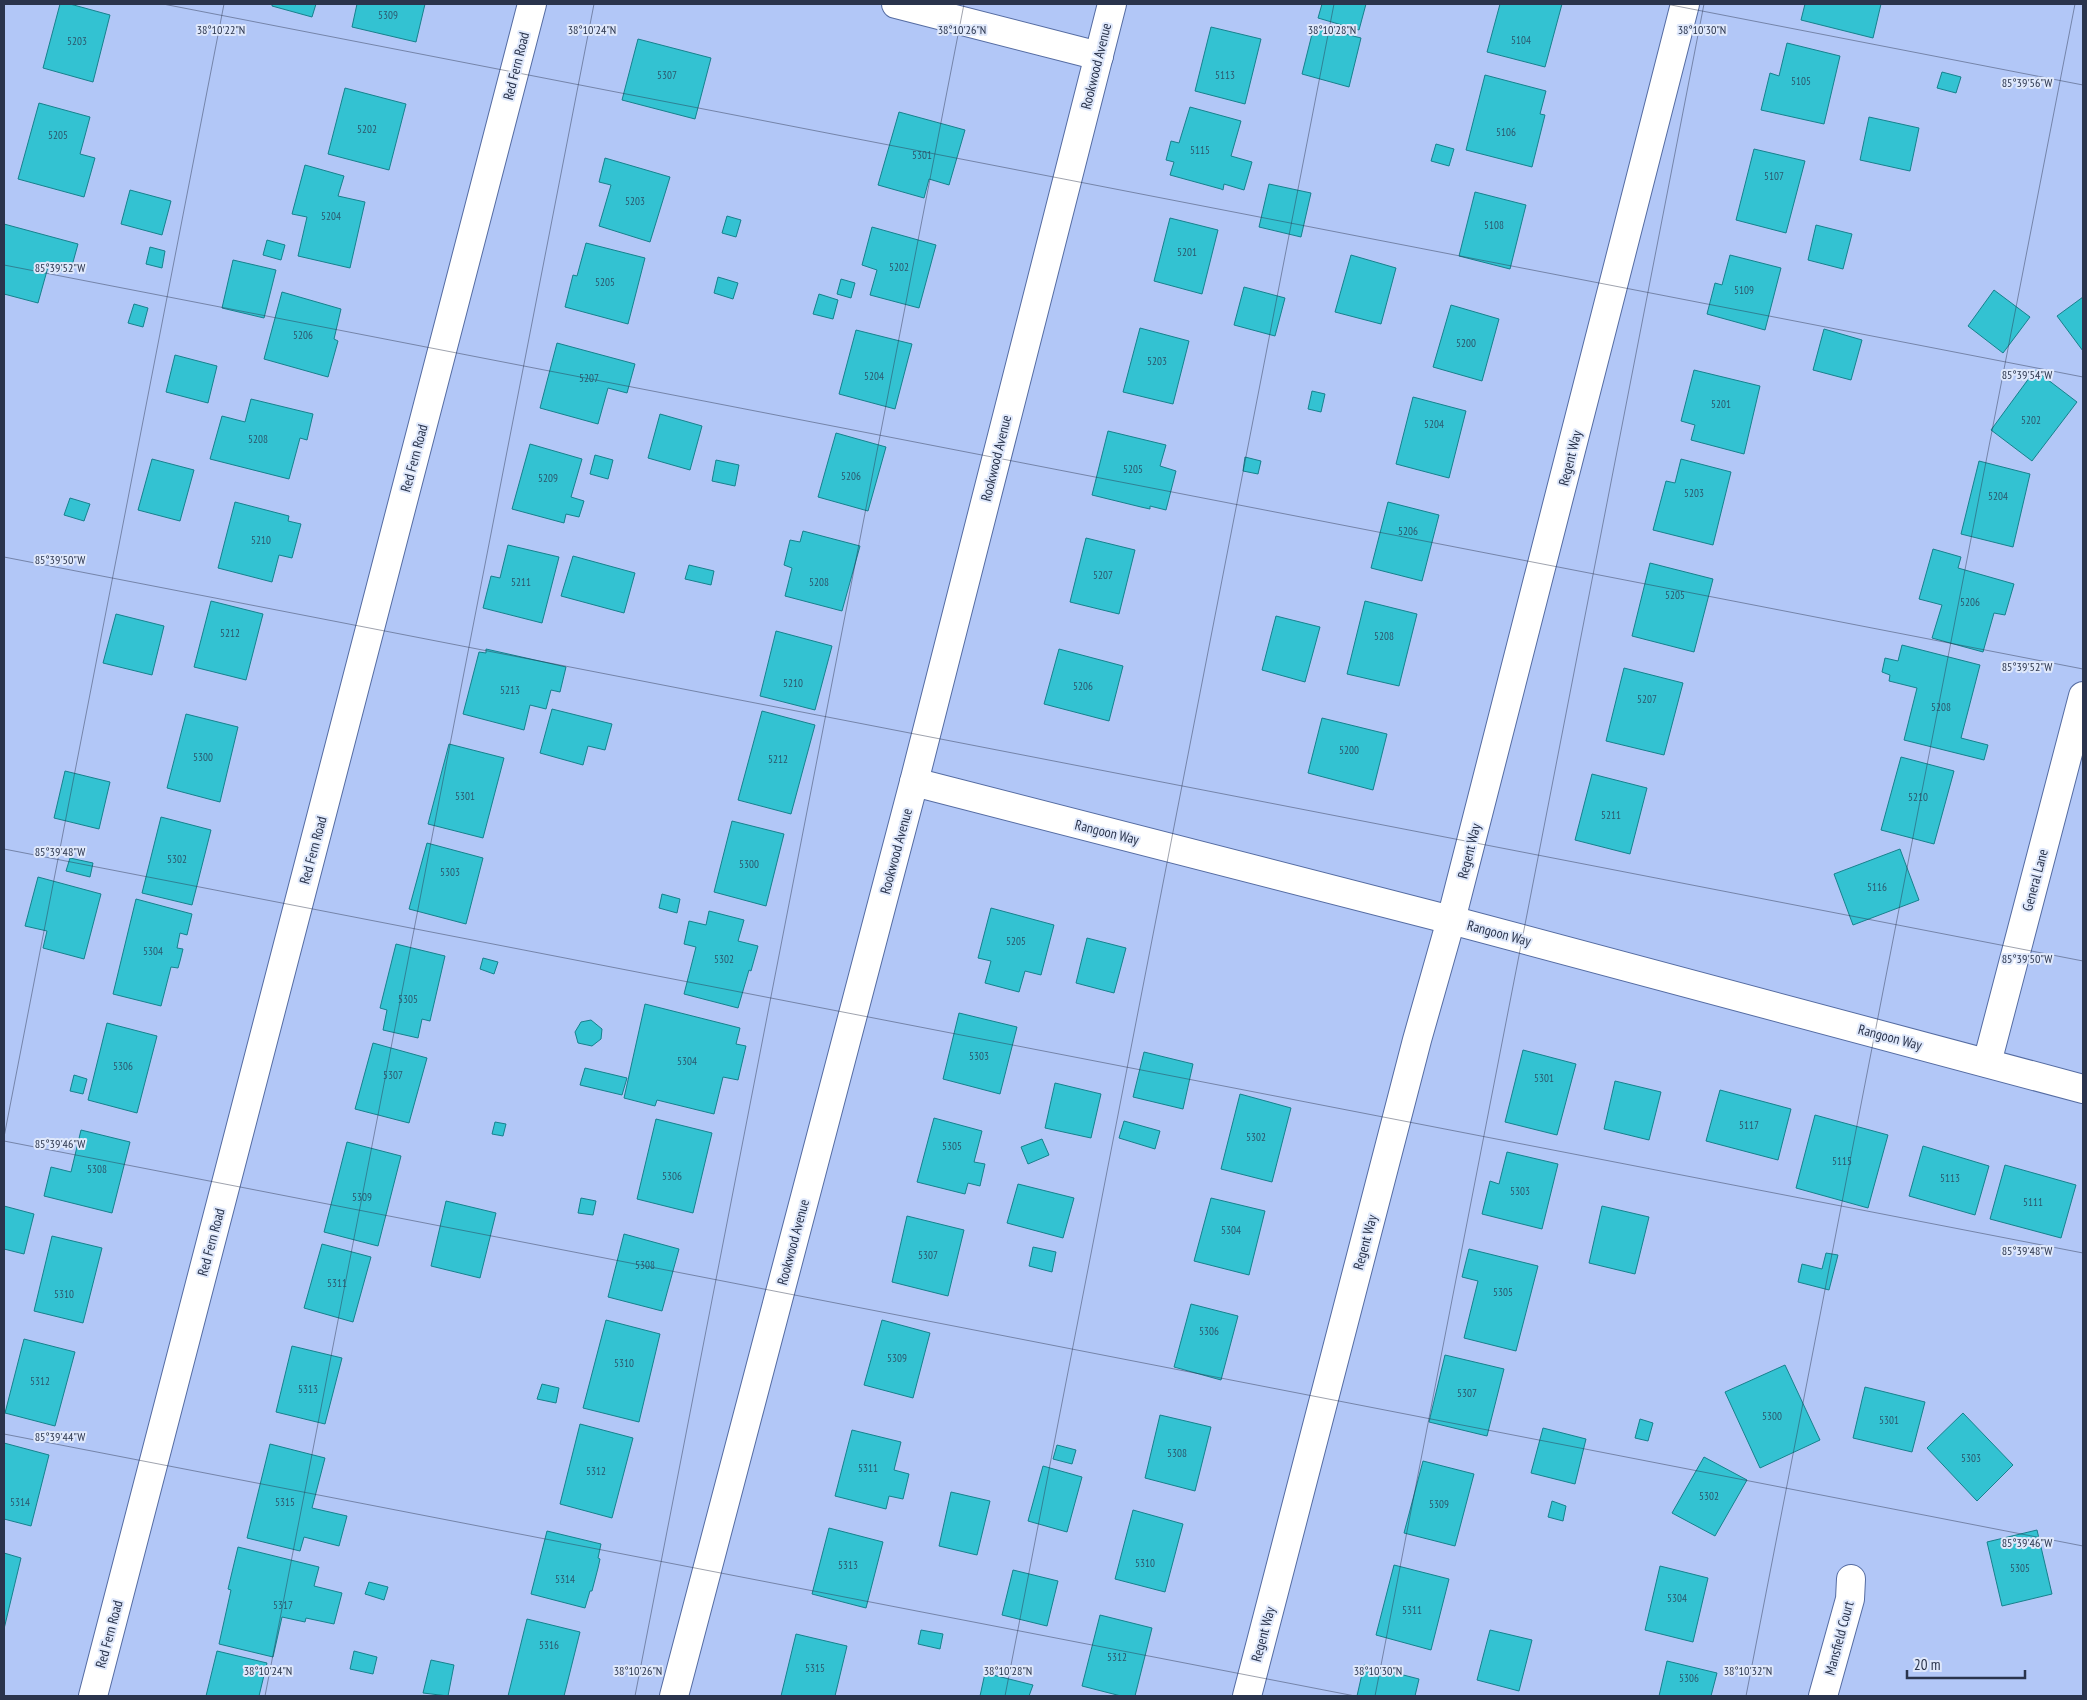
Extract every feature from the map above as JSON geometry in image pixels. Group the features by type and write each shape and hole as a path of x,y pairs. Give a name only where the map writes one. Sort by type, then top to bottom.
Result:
{"street":[{"name":"Red Fern Road","path":"93,1696 532,4"},
{"path":"896,4 1099,56"},
{"name":"Rookwood Avenue","path":"674,1696 914,782 1112,4"},
{"name":"Regent Way","path":"1247,1696 1417,1040 1451,920 1685,4"},
{"name":"General Lane","path":"1988,1063 2083,696"},
{"name":"Rangoon Way","path":"914,782 1451,920 2083,1088"},
{"name":"Mansfield Court","path":"1823,1696 1850,1598 1850,1579"}],"building":[{"path":"60,4 70,4 110,15 93,82 43,68"},
{"path":"272,4 316,4 312,17 272,6"},
{"path":"357,4 425,4 416,42 352,27"},
{"path":"1322,4 1366,4 1359,30 1318,18"},
{"path":"1500,4 1562,4 1545,67 1487,52"},
{"path":"1805,4 1881,4 1873,38 1801,20"},
{"path":"1314,26 1361,38 1349,87 1302,74"},
{"path":"1211,27 1261,39 1245,104 1195,91"},
{"path":"638,39 711,58 695,119 622,100"},
{"path":"1787,43 1840,56 1824,124 1761,110 1770,73 1779,76"},
{"path":"1942,72 1961,77 1956,93 1937,88"},
{"path":"1485,75 1546,91 1540,114 1545,115 1532,167 1466,150"},
{"path":"345,88 406,104 389,170 328,154"},
{"path":"39,103 90,117 80,154 95,158 84,197 18,179"},
{"path":"1190,107 1241,121 1231,156 1252,162 1244,190 1224,184 1223,190 1170,175 1174,162 1166,160 1171,141 1179,143"},
{"path":"899,112 965,130 949,185 929,179 924,198 878,185"},
{"path":"1869,117 1919,128 1910,171 1860,160"},
{"path":"1436,144 1454,149 1449,166 1431,161"},
{"path":"1754,149 1805,161 1786,233 1736,220"},
{"path":"605,158 670,177 650,242 599,226 611,185 599,182"},
{"path":"305,165 344,176 338,196 365,202 350,268 298,256 307,217 292,214"},
{"path":"1269,184 1311,193 1301,237 1259,227"},
{"path":"130,190 171,201 162,235 121,224"},
{"path":"1475,192 1526,205 1510,269 1459,256"},
{"path":"727,216 741,220 736,237 722,233"},
{"path":"1170,218 1218,230 1202,294 1154,281"},
{"path":"4,224 78,244 70,273 48,267 38,303 4,294"},
{"path":"1816,225 1852,234 1843,269 1808,260"},
{"path":"872,227 936,245 919,308 870,295 877,270 862,265"},
{"path":"267,240 285,245 281,260 263,255"},
{"path":"586,243 645,258 628,324 565,307 573,275 577,276"},
{"path":"150,247 165,251 162,268 146,264"},
{"path":"1351,255 1396,268 1381,324 1335,312"},
{"path":"1730,255 1781,268 1765,330 1707,314 1715,283 1722,285"},
{"path":"233,260 276,270 264,318 222,308"},
{"path":"718,277 738,283 733,299 714,293"},
{"path":"841,279 855,283 851,298 837,294"},
{"path":"1244,287 1285,298 1275,336 1234,325"},
{"path":"1994,290 2030,317 2003,353 1968,326"},
{"path":"282,292 341,309 334,339 338,341 328,377 264,359"},
{"path":"819,294 838,300 833,319 813,314"},
{"path":"2083,297 2083,351 2057,316"},
{"path":"134,304 148,308 143,327 128,323"},
{"path":"1451,305 1499,319 1482,381 1433,367"},
{"path":"1140,328 1189,341 1173,404 1123,392"},
{"path":"1824,329 1862,340 1851,380 1813,370"},
{"path":"856,330 912,344 895,409 839,394"},
{"path":"557,343 635,364 627,393 608,388 598,424 540,408"},
{"path":"175,355 217,366 208,403 166,392"},
{"path":"1694,370 1760,386 1744,454 1691,440 1695,425 1681,421"},
{"path":"2035,370 2077,402 2032,461 1991,430"},
{"path":"1312,391 1325,394 1321,412 1308,409"},
{"path":"1413,397 1466,411 1449,478 1396,464"},
{"path":"251,399 313,414 307,440 300,438 289,479 210,459 222,416 245,422"},
{"path":"660,414 702,426 690,470 648,458"},
{"path":"1108,431 1166,445 1160,466 1176,471 1166,510 1150,506 1150,509 1092,495"},
{"path":"836,433 886,447 868,511 818,497"},
{"path":"530,444 582,459 571,497 584,501 579,517 566,514 564,523 512,509"},
{"path":"595,455 613,460 608,479 590,474"},
{"path":"1245,457 1261,461 1258,474 1243,471"},
{"path":"152,459 194,470 180,521 138,510"},
{"path":"1681,459 1731,472 1713,545 1653,530 1666,481 1675,483"},
{"path":"716,460 739,465 735,486 712,481"},
{"path":"1979,461 2030,474 2013,547 1961,534"},
{"path":"70,498 90,504 84,521 64,515"},
{"path":"235,502 289,516 288,521 301,524 292,558 279,555 272,582 218,568"},
{"path":"1388,502 1439,515 1422,581 1371,568"},
{"path":"803,531 860,546 842,611 785,596 792,568 784,565 790,540 800,542"},
{"path":"1086,538 1135,550 1119,614 1070,602"},
{"path":"508,545 559,557 542,623 483,608 491,576 500,578"},
{"path":"1933,549 1961,557 1958,568 2014,584 2005,615 1994,613 1983,652 1932,638 1942,605 1919,599"},
{"path":"573,556 635,573 624,613 561,596"},
{"path":"1650,563 1713,579 1694,652 1632,636"},
{"path":"689,565 714,571 711,585 685,579"},
{"path":"211,601 263,614 246,680 194,667"},
{"path":"1365,601 1417,614 1399,686 1347,674"},
{"path":"116,614 164,626 152,675 103,663"},
{"path":"1276,616 1320,627 1305,682 1262,670"},
{"path":"776,631 832,646 815,710 760,696"},
{"path":"1902,645 1980,665 1961,738 1988,745 1984,760 1904,740 1917,688 1889,681 1890,675 1882,672 1885,658 1898,661"},
{"path":"486,649 566,667 560,692 551,690 546,709 530,705 524,730 463,714 479,652 486,653"},
{"path":"1059,649 1123,666 1109,721 1044,704"},
{"path":"1624,668 1683,683 1664,755 1606,741"},
{"path":"552,709 612,724 605,750 588,746 583,765 540,753"},
{"path":"762,711 815,725 791,814 738,800"},
{"path":"186,714 238,727 220,802 167,788"},
{"path":"1322,718 1387,734 1373,790 1308,773"},
{"path":"449,744 504,758 483,838 428,824"},
{"path":"1901,757 1954,771 1934,844 1881,830"},
{"path":"65,771 110,782 99,829 54,818"},
{"path":"1592,774 1647,788 1630,854 1575,840"},
{"path":"161,817 211,830 192,905 142,893"},
{"path":"732,821 784,834 766,906 714,892"},
{"path":"427,843 483,858 466,924 409,909"},
{"path":"1900,849 1919,900 1853,925 1834,874"},
{"path":"70,858 93,863 90,877 66,871"},
{"path":"38,877 101,894 84,959 43,948 47,931 25,926"},
{"path":"662,894 680,899 677,913 659,908"},
{"path":"136,899 192,914 187,935 180,933 177,948 183,949 180,961 178,968 171,967 161,1006 113,994"},
{"path":"991,908 1054,925 1041,975 1025,971 1019,992 985,983 991,961 978,958"},
{"path":"709,911 744,920 738,941 758,946 738,1008 684,994 696,947 684,944 689,921 706,925"},
{"path":"1087,938 1126,948 1114,993 1076,983"},
{"path":"396,944 445,956 430,1021 422,1019 418,1038 383,1030 387,1010 380,1008"},
{"path":"483,958 498,962 494,974 480,969"},
{"path":"645,1004 740,1028 736,1044 746,1046 738,1080 723,1077 714,1114 657,1100 655,1106 624,1098"},
{"path":"959,1013 1017,1027 1000,1094 943,1079"},
{"path":"591,1020 602,1029 601,1039 592,1046 578,1043 575,1032 581,1022"},
{"path":"107,1023 157,1036 137,1113 88,1100"},
{"path":"373,1043 427,1058 409,1123 355,1109"},
{"path":"1523,1050 1576,1064 1557,1135 1505,1122"},
{"path":"1144,1052 1193,1064 1183,1109 1133,1097"},
{"path":"585,1068 627,1078 622,1095 580,1085"},
{"path":"74,1075 87,1079 83,1094 70,1091"},
{"path":"1615,1081 1661,1092 1649,1140 1604,1129"},
{"path":"1055,1083 1101,1094 1091,1138 1045,1128"},
{"path":"1720,1090 1791,1109 1778,1160 1706,1141"},
{"path":"1240,1094 1291,1108 1272,1182 1221,1169"},
{"path":"1815,1115 1888,1135 1868,1208 1796,1188"},
{"path":"934,1118 982,1131 974,1162 985,1164 980,1186 968,1183 965,1194 917,1182"},
{"path":"656,1119 712,1133 693,1213 637,1199"},
{"path":"1124,1121 1160,1131 1155,1149 1119,1138"},
{"path":"495,1122 506,1124 503,1136 492,1134"},
{"path":"81,1130 130,1142 112,1213 44,1196 51,1167 71,1172"},
{"path":"1042,1139 1049,1155 1028,1164 1021,1147"},
{"path":"347,1142 401,1156 378,1246 324,1232"},
{"path":"1923,1146 1989,1166 1975,1215 1909,1196"},
{"path":"1507,1152 1558,1164 1542,1229 1482,1214 1490,1181 1499,1184"},
{"path":"2005,1165 2076,1185 2061,1238 1990,1219"},
{"path":"1018,1184 1074,1198 1063,1238 1007,1223"},
{"path":"581,1198 596,1201 593,1215 578,1213"},
{"path":"1211,1198 1265,1211 1249,1275 1194,1261"},
{"path":"446,1201 496,1213 480,1278 431,1266"},
{"path":"4,1206 34,1214 24,1254 4,1249"},
{"path":"1602,1206 1649,1217 1635,1274 1589,1263"},
{"path":"907,1216 964,1230 948,1296 892,1282"},
{"path":"624,1234 679,1249 662,1311 608,1297"},
{"path":"52,1236 102,1248 83,1323 34,1311"},
{"path":"322,1244 371,1257 353,1322 304,1308"},
{"path":"1033,1247 1056,1252 1052,1272 1029,1266"},
{"path":"1469,1249 1538,1266 1516,1351 1464,1338 1478,1281 1462,1277"},
{"path":"1826,1253 1838,1255 1829,1290 1798,1282 1802,1264 1822,1269"},
{"path":"1191,1304 1238,1316 1221,1380 1174,1367"},
{"path":"606,1320 660,1334 639,1422 583,1408"},
{"path":"882,1320 930,1333 913,1398 864,1385"},
{"path":"24,1339 75,1352 55,1426 5,1413"},
{"path":"292,1346 342,1358 325,1424 276,1412"},
{"path":"1445,1355 1504,1369 1487,1436 1429,1422"},
{"path":"1785,1365 1820,1440 1760,1468 1725,1392"},
{"path":"542,1384 559,1388 556,1403 537,1399"},
{"path":"1865,1387 1925,1402 1912,1452 1853,1438"},
{"path":"1963,1413 2013,1465 1977,1501 1927,1448"},
{"path":"1160,1415 1211,1427 1195,1491 1145,1478"},
{"path":"1640,1419 1653,1423 1648,1441 1635,1438"},
{"path":"580,1424 633,1438 612,1518 560,1504"},
{"path":"1543,1428 1586,1439 1575,1484 1531,1473"},
{"path":"852,1430 901,1442 894,1470 909,1474 903,1499 889,1496 886,1509 835,1496"},
{"path":"4,1443 49,1455 31,1526 4,1519"},
{"path":"270,1444 325,1458 312,1508 347,1516 339,1546 304,1537 300,1551 247,1538"},
{"path":"1057,1445 1076,1450 1072,1464 1053,1459"},
{"path":"1704,1457 1747,1480 1715,1536 1672,1513"},
{"path":"1423,1461 1474,1474 1455,1546 1404,1533"},
{"path":"1043,1466 1082,1477 1067,1532 1028,1521"},
{"path":"951,1492 990,1501 977,1555 939,1546"},
{"path":"1552,1501 1566,1506 1563,1521 1548,1517"},
{"path":"1133,1510 1183,1524 1165,1592 1115,1579"},
{"path":"829,1528 883,1542 866,1608 812,1594"},
{"path":"2037,1530 2052,1594 2002,1606 1987,1542"},
{"path":"547,1531 601,1544 598,1568 585,1608 531,1594"},
{"path":"238,1547 319,1567 314,1586 342,1593 334,1624 306,1618 305,1622 282,1617 273,1657 219,1644 231,1590 228,1589"},
{"path":"4,1553 21,1558 4,1629"},
{"path":"1394,1565 1449,1579 1431,1650 1376,1635"},
{"path":"1660,1566 1708,1578 1693,1642 1645,1630"},
{"path":"1013,1570 1058,1581 1047,1626 1002,1615"},
{"path":"369,1582 388,1587 384,1600 365,1594"},
{"path":"1100,1615 1152,1628 1135,1696 1121,1696 1082,1686"},
{"path":"527,1619 580,1632 564,1696 508,1696"},
{"path":"921,1630 943,1634 940,1649 918,1644"},
{"path":"1490,1630 1532,1640 1519,1691 1477,1680"},
{"path":"796,1634 847,1646 835,1696 781,1696"},
{"path":"217,1651 267,1663 259,1696 206,1696"},
{"path":"354,1651 377,1657 373,1674 350,1669"},
{"path":"431,1660 454,1665 448,1696 423,1693"},
{"path":"1667,1661 1717,1673 1711,1696 1659,1696"},
{"path":"1364,1665 1419,1679 1415,1696 1357,1696"},
{"path":"985,1673 1033,1685 1029,1696 980,1696"}]}
